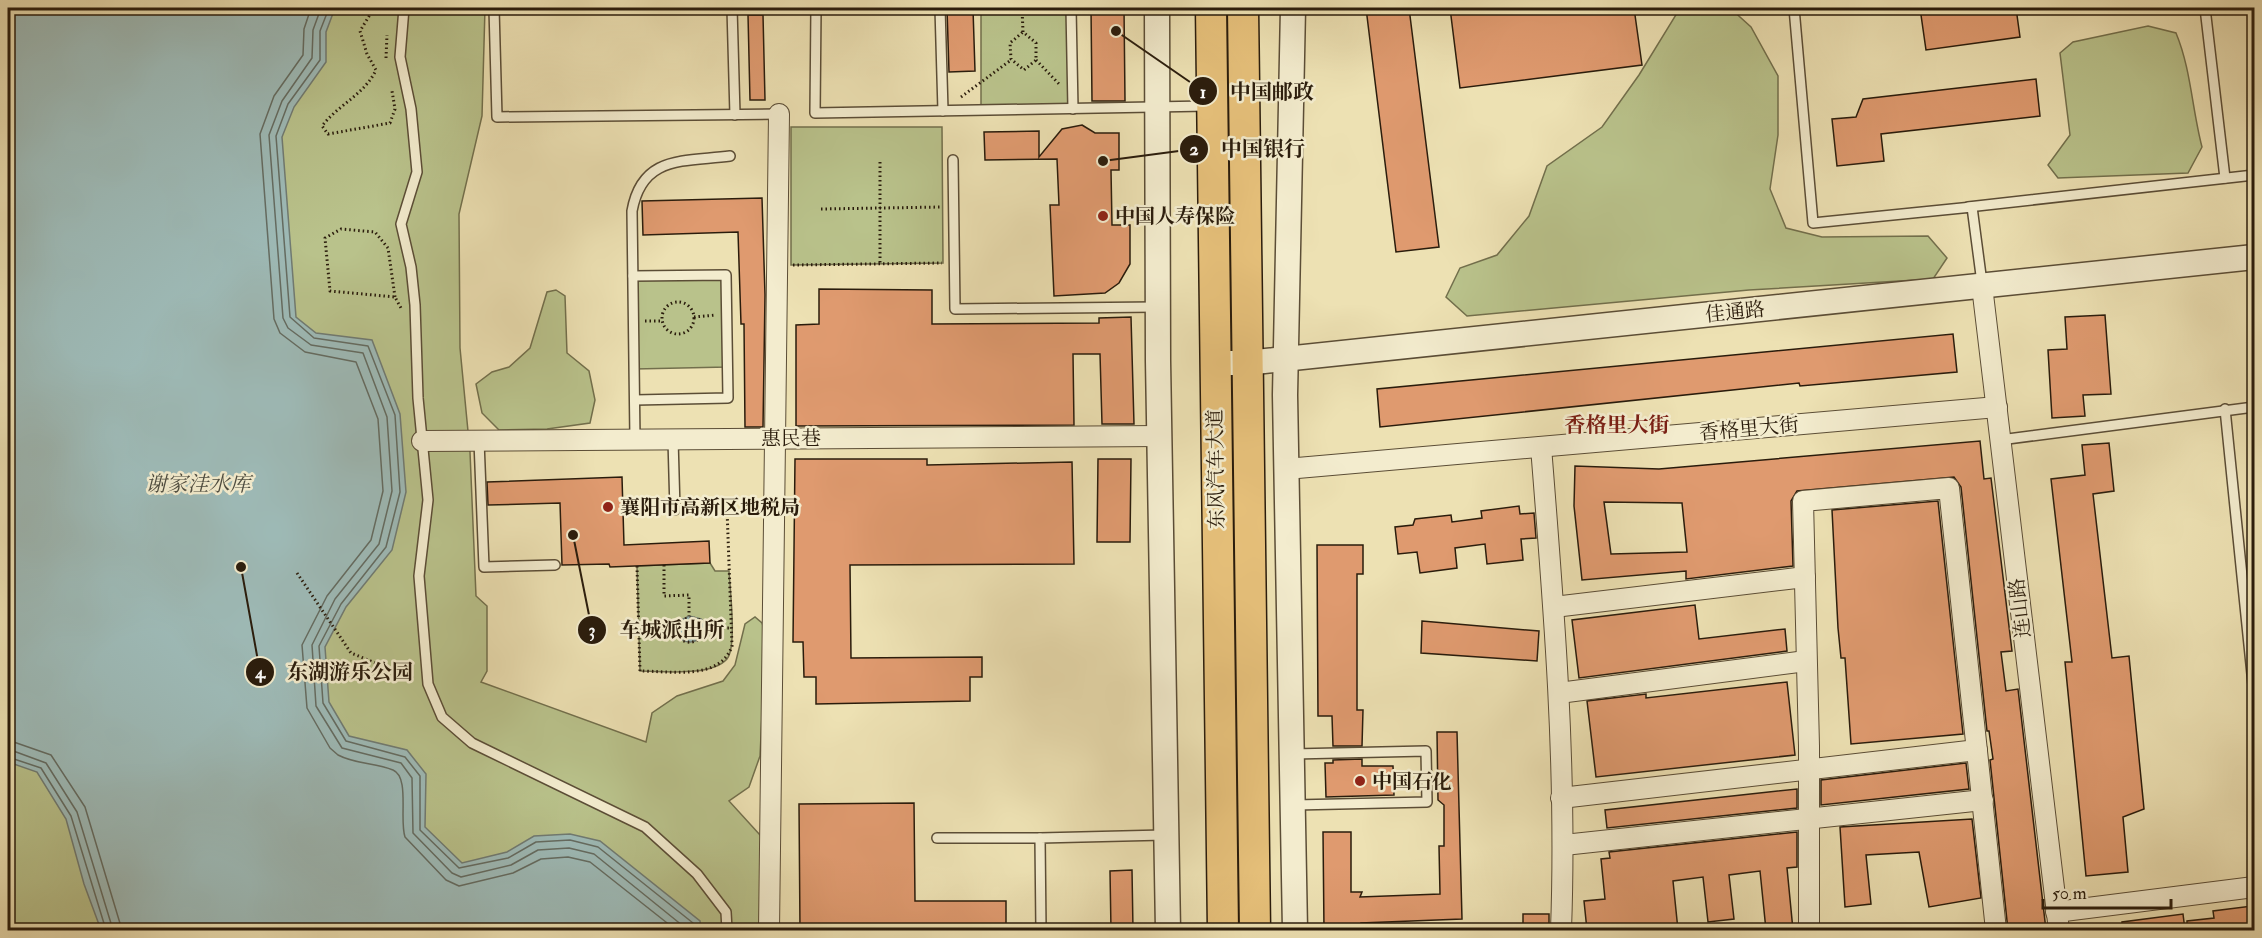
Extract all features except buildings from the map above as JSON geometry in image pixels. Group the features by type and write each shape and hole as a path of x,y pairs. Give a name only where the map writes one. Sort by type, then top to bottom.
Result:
{"main road":[{"name":"东风汽车大道","path":"1211,8 1223,930"},
{"name":"东风汽车大道","path":"1243,8 1255,930"}],"street":[{"path":"1157,8 1158,307 1168,930"},
{"path":"1293,8 1286,469 1295,930"},
{"path":"769,930 778,114"},
{"name":"佳通路","path":"1214,363 1286,359 2254,257"},
{"name":"连山路","path":"1982,286 2058,921"},
{"name":"香格里大街","path":"1286,469 1996,407"},
{"name":"惠民巷","path":"422,441 1160,436"},
{"path":"1541,447 1559,693 1564,845 1561,930"},
{"path":"1809,930 1809,769 1803,501 1949,488 1996,930"},
{"path":"1554,607 1805,577"},
{"path":"1559,693 1806,661"},
{"path":"1562,798 1977,750"},
{"path":"1564,845 1983,801"},
{"path":"2058,921 2254,887"}],"lane":[{"path":"404,8 400,57 411,109 417,172 400,224 411,267 428,500 419,576 428,684 442,717 472,743 645,827 697,874 726,912 727,930"},
{"path":"494,8 497,117 778,114"},
{"path":"732,8 735,115"},
{"path":"816,8 815,113 943,111 1073,104 1212,106"},
{"path":"940,8 943,111"},
{"path":"1071,8 1073,104"},
{"path":"1794,8 1813,223 2254,175"},
{"path":"2205,8 2225,178"},
{"path":"635,439 633,211 636,194 644,178 661,165 730,156"},
{"path":"953,160 955,309 1158,307"},
{"path":"1966,208 1972,207 1982,286"},
{"path":"633,276 726,275 728,398 635,400"},
{"path":"2000,440 2254,407"},
{"path":"2225,409 2254,694"},
{"path":"673,439 675,510"},
{"path":"479,441 484,567 555,565"},
{"path":"1292,754 1426,751 1427,802 1292,805"},
{"path":"937,838 1167,835"},
{"path":"1040,838 1041,930"}],"path":[{"path":"374,8 360,31 367,54 376,70 369,86 334,111 322,126 328,134 390,123 395,109 392,88"},
{"path":"1022,8 1023,32 1036,43 1036,60 1073,104"},
{"path":"387,59 384,50 389,28"},
{"path":"1023,32 1010,43 1011,60 1024,70 1036,60"},
{"path":"943,111 1011,60"},
{"path":"880,162 880,264"},
{"path":"821,209 943,207"},
{"path":"394,297 330,291 325,238 341,229 375,232 388,248 394,297 416,332"},
{"path":"776,266 943,263"},
{"path":"676,303 690,308 694,317 688,331 677,334 668,330 663,321 664,311 676,303"},
{"path":"694,317 726,315"},
{"path":"634,321 663,321"},
{"path":"637,566 640,671 694,671 715,667 728,658 732,646 727,509 675,510"},
{"path":"664,565 664,596 689,596 689,616"},
{"path":"297,573 351,653 428,684"},
{"path":"639,630 670,629 677,622 689,616 701,619 712,628 731,628"},
{"path":"670,629 677,638 690,643 701,640 712,628"}],"green space":[{"name":"谢家洼水库","path":"8,8 485,8 482,116 459,214 460,348 470,452 476,596 487,606 487,671 481,682 646,742 652,713 677,696 723,681 735,665 745,624 755,617 762,623 766,634 760,756 749,787 729,801 770,846 769,930 8,930"},
{"path":"981,8 1071,8 1073,109 981,110"},
{"path":"1688,8 1730,8 1751,27 1778,76 1778,135 1770,189 1786,228 1822,237 1928,236 1947,258 1933,279 1749,290 1467,316 1446,297 1460,268 1497,255 1529,216 1547,166 1602,127 1639,75 1677,13"},
{"path":"2148,26 2176,33 2185,61 2202,147 2188,173 2058,178 2048,165 2070,135 2060,53 2073,42"},
{"path":"791,127 942,127 943,263 791,265"},
{"path":"726,275 727,367 635,369 633,276"},
{"path":"556,290 565,296 567,353 589,371 595,400 590,423 547,429 499,430 482,413 476,384 492,372 509,367 530,348 547,292"},
{"path":"710,563 715,571 729,571 732,643 727,659 720,665 698,671 640,671 637,566"}],"water":[{"name":"谢家洼水库","path":"8,8 335,8 326,32 326,62 294,107 282,137 296,317 316,333 372,340 400,414 406,492 392,550 346,607 325,647 329,702 349,736 407,750 426,774 425,827 462,863 507,852 534,836 570,834 600,841 700,921 701,930 101,930 84,884 66,819 37,772 8,762"},
{"path":"689,616 701,619 712,628 696,641 686,642 670,629 677,622"}],"place":[{"name":"中国邮政","path":"1116,31"},
{"name":"中国银行","path":"1103,161"},
{"name":"中国人寿保险","path":"1103,216"},
{"name":"襄阳市高新区地税局","path":"608,507"},
{"name":"车城派出所","path":"573,535"},
{"name":"东湖游乐公园","path":"241,567"},
{"name":"中国石化","path":"1360,781"}],"district":[{"name":"香格里大街","path":"1617,425"}]}
